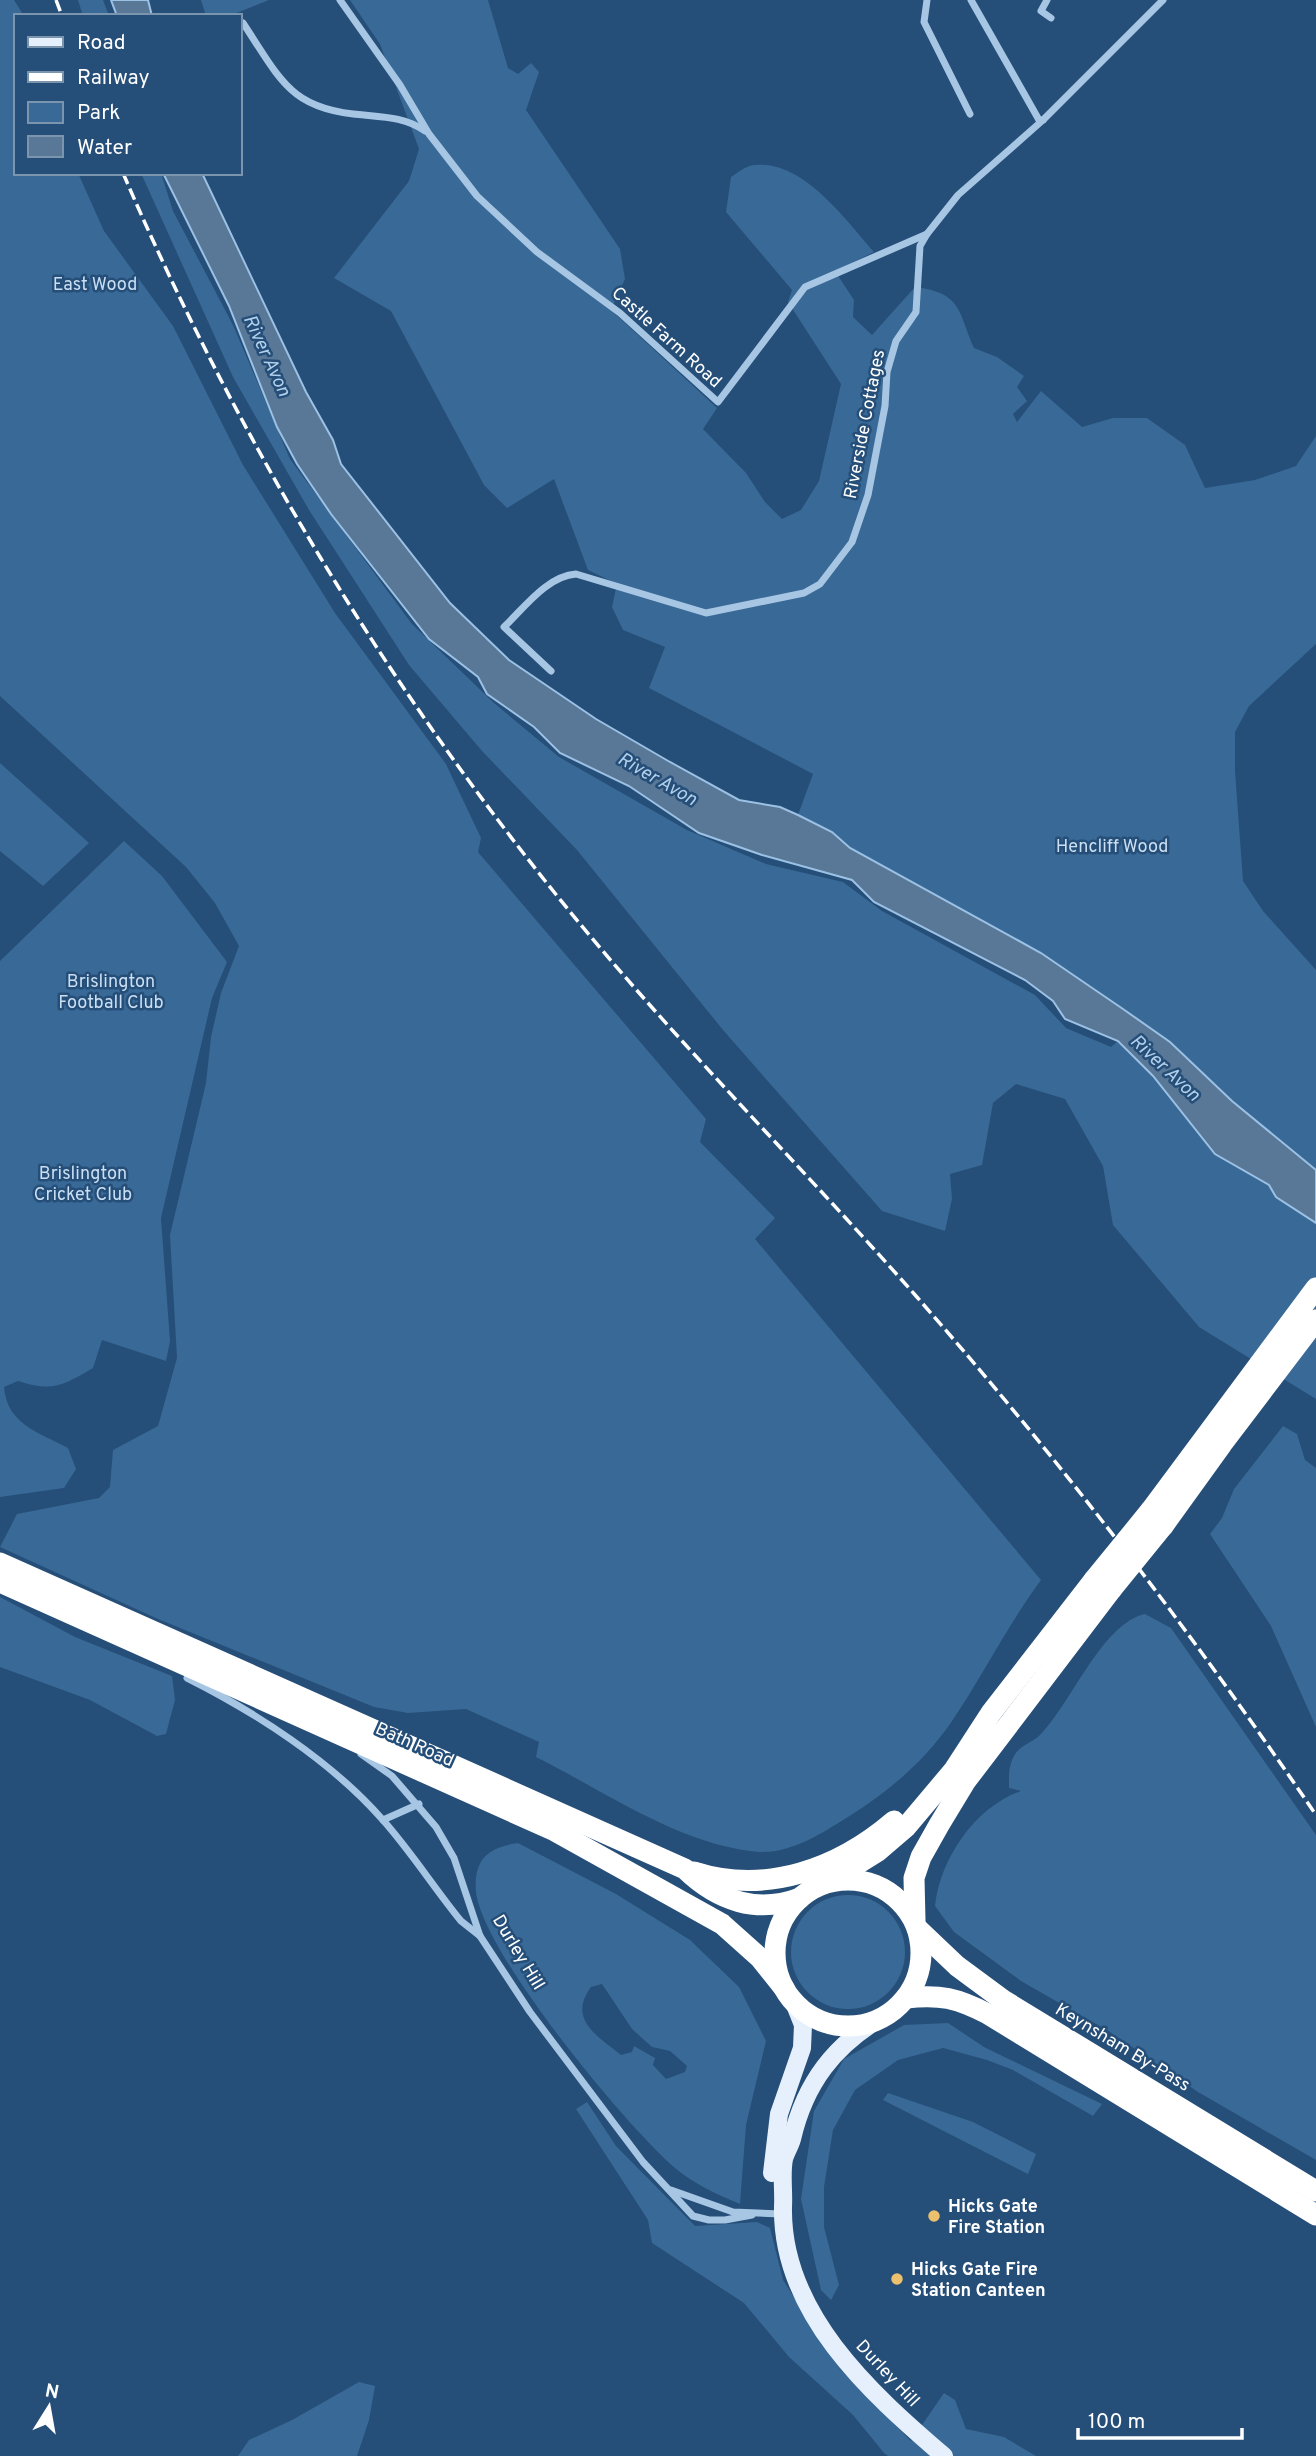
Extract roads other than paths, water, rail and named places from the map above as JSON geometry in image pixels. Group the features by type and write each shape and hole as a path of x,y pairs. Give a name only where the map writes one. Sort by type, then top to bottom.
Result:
{"highway":[{"path":"1102,1585 965,1782 921,1857 914,1878 916,1925 922,1953 920,1968 905,1998 884,2016 862,2024 838,2025 814,2017 789,1994 776,1962 777,1938 784,1919 800,1898 894,1839 938,1790 991,1713 1157,1518 1256,1383 1316,1288"},
{"path":"1256,1383 1316,1320"},
{"name":"Bath Road","path":"0,1563 685,1869 702,1885 747,1905 776,1905 800,1898"},
{"name":"Bath Road","path":"0,1582 543,1825 693,1907 750,1947 789,1994"},
{"path":"685,1869 734,1881 773,1881 796,1876 842,1856 886,1828 911,1806 984,1726"},
{"path":"825,1884 857,1881 872,1884 896,1899 916,1925"},
{"name":"Keynsham By-Pass","path":"916,1925 957,1966 1003,2000 1316,2191"},
{"path":"905,1998 934,1995 952,1998 988,2014 1316,2215"}],"main road":[{"path":"789,1994 803,2025 804,2036 779,2114 774,2146 774,2211 781,2214 785,2158 805,2096 818,2072 835,2052 884,2016"},
{"name":"Durley Hill","path":"781,2214 789,2258 802,2297 835,2346 884,2404 944,2456"}],"street":[{"name":"Castle Farm Road","path":"340,0 400,85 429,134 477,196 537,252 620,313 718,402 805,287 927,234 958,195 1043,120 1163,0"},
{"path":"927,0 924,22 970,114"},
{"path":"971,0 1039,120 1043,120"},
{"path":"1047,0 1041,11 1051,18"},
{"name":"Castle Farm Road","path":"243,23 293,94 312,106 330,111 393,117 417,125 429,134"},
{"name":"Riverside Cottages","path":"551,671 504,627 549,584 567,575 576,574 706,613 804,593 820,584 840,561 852,542 868,495 885,406 887,372 896,341 916,312 920,246 927,234"},
{"path":"187,1678 275,1727 383,1820 461,1921 480,1936"},
{"name":"Durley Hill","path":"302,1719 391,1776 419,1804 454,1858 480,1936 530,2012 643,2162 693,2216 725,2220 781,2214"},
{"path":"383,1820 419,1804"},
{"name":"Durley Hill","path":"671,2190 733,2212 752,2215"}],"water":[{"path":"111,0 148,0 152,14 116,14"},
{"name":"River Avon","path":"164,175 203,175 306,392 333,440 341,464 450,603 509,660 596,719 739,800 780,807 832,832 850,848 1041,953 1123,1009 1170,1042 1232,1101 1316,1170 1316,1223 1276,1197 1269,1185 1215,1154 1153,1076 1118,1041 1065,1019 1053,1001 1025,980 874,902 852,880 762,855 699,833 629,786 560,753 534,727 487,694 478,677 429,639 331,514 297,464 277,427 229,306"}],"railway":[{"path":"56,0 61,14"},
{"path":"124,175 212,363 262,456 314,547 428,724 490,809 597,944 687,1046 871,1245 1022,1421 1174,1615 1316,1815"}],"place":[{"name":"Hicks Gate Fire Station","path":"934,2216"},
{"name":"Hicks Gate Fire Station Canteen","path":"897,2279"}],"park label":[{"name":"East Wood","path":"95,284"},
{"name":"Hencliff Wood","path":"1112,846"},
{"name":"Brislington Football Club","path":"111,991"},
{"name":"Brislington Cricket Club","path":"83,1183"}]}
